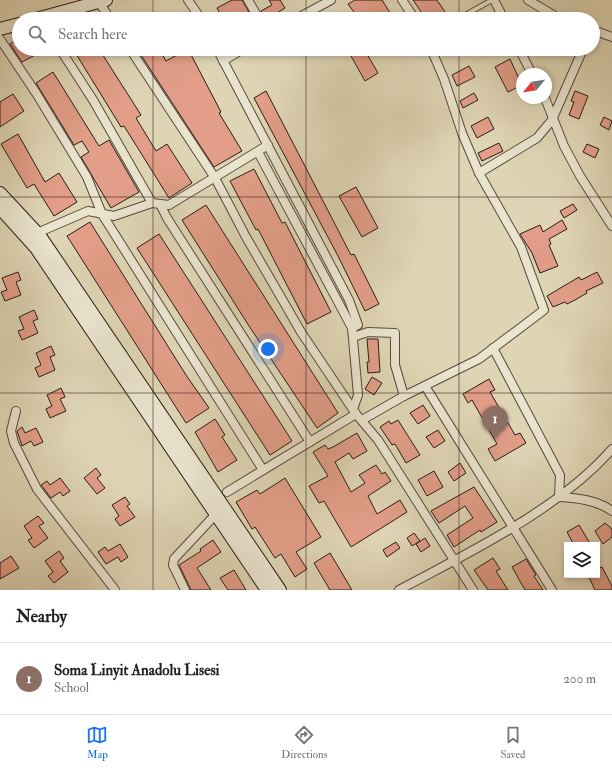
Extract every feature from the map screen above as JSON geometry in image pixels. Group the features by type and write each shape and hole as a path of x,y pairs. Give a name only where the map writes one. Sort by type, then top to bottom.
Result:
{"main road":[{"path":"62,12 102,1"},
{"path":"0,29 12,26"},
{"path":"0,193 37,233 280,590"},
{"path":"0,208 41,255 267,590"}],"street":[{"path":"188,0 196,12"},
{"path":"248,0 255,12"},
{"path":"309,12 331,0"},
{"path":"402,0 410,12"},
{"path":"493,0 500,12"},
{"path":"528,0 548,12"},
{"path":"102,1 107,12"},
{"path":"600,33 612,37"},
{"path":"0,39 36,93 87,177 102,214 263,470"},
{"path":"65,56 156,204 167,218 310,442"},
{"path":"135,56 215,178 246,237 301,332 357,415 378,440 456,560 473,590"},
{"path":"220,56 349,300 358,325 353,332"},
{"path":"223,61 231,56"},
{"path":"227,492 357,415 404,396 479,359 544,310 521,247 479,173 462,133 444,79 434,56"},
{"path":"523,56 529,68"},
{"path":"479,173 537,138 552,120 580,56"},
{"path":"547,104 552,120 580,176 612,226"},
{"path":"37,233 88,212 114,216 156,204 169,205 268,145"},
{"path":"258,152 353,332 358,395 357,415"},
{"path":"353,332 395,333 395,365 404,396"},
{"path":"493,348 560,475 559,497"},
{"path":"425,386 514,526 552,590"},
{"path":"16,411 11,431 14,443 37,490 115,590"},
{"path":"398,590 456,560 514,526 559,497 596,468 612,450"},
{"path":"559,497 576,498 595,503 612,511"},
{"path":"185,590 173,565 174,559 216,514"}],"lane":[{"path":"471,12 493,0"}],"building":[{"path":"232,0 242,0 249,12 219,12 217,8"},
{"path":"269,0 280,0 285,8 278,12 261,12 272,5"},
{"path":"355,0 382,0 390,12 354,12 348,4"},
{"path":"413,0 437,0 445,12 421,12"},
{"path":"18,56 33,56 22,62"},
{"path":"77,56 103,56 141,115 136,118 156,151 167,144 192,183 169,198 124,126 121,127"},
{"path":"142,56 163,56 166,61 175,56 192,56 221,112 219,113 242,151 214,167"},
{"path":"351,56 368,56 378,73 365,81"},
{"path":"510,59 516,72 516,88 508,92 495,67"},
{"path":"469,66 475,77 457,86 452,75"},
{"path":"53,72 99,146 109,140 139,192 111,208 81,157 89,152 82,141 74,145 36,83"},
{"path":"266,91 351,255 354,254 379,304 365,311 338,256 254,98"},
{"path":"575,91 588,96 579,119 569,115 574,102 571,101"},
{"path":"474,93 478,100 463,108 460,101"},
{"path":"13,94 24,111 0,127 0,102"},
{"path":"488,117 494,129 477,138 471,126"},
{"path":"604,117 612,121 609,130 600,125"},
{"path":"18,134 45,182 59,173 77,202 54,216 34,184 27,188 1,144"},
{"path":"499,143 503,151 482,161 478,153"},
{"path":"587,144 599,149 595,158 583,152"},
{"path":"254,169 282,223 285,222 331,312 307,324 258,229 256,230 230,181"},
{"path":"356,187 378,228 362,237 339,196"},
{"path":"573,204 577,210 564,218 560,211"},
{"path":"206,205 338,413 317,428 249,326 182,220"},
{"path":"562,220 567,229 549,239 551,244 549,245 558,266 540,273 532,253 520,234 540,225 543,232"},
{"path":"90,222 186,375 209,408 186,423 67,236"},
{"path":"159,234 292,441 270,455 137,248"},
{"path":"18,272 21,280 16,282 21,295 5,301 1,292 7,290 2,278"},
{"path":"597,272 603,283 586,291 587,293 567,304 565,302 553,307 547,296 579,277 581,280"},
{"path":"34,310 38,319 33,321 38,333 22,340 18,331 24,329 19,317"},
{"path":"367,339 378,339 380,372 368,373 367,362 369,362"},
{"path":"51,346 55,355 50,357 55,370 39,377 35,368 41,365 36,353"},
{"path":"372,377 382,383 374,395 365,389"},
{"path":"489,379 495,390 490,392 515,435 520,433 526,443 495,461 488,449 497,444 472,400 468,403 463,394"},
{"path":"61,388 65,397 60,399 66,411 50,418 46,409 52,406 47,395"},
{"path":"423,405 430,416 418,424 410,413"},
{"path":"215,419 225,435 222,437 237,460 218,472 195,432"},
{"path":"398,420 420,455 406,463 395,444 392,445 380,427 389,421 391,424"},
{"path":"22,427 25,433 36,428 43,442 34,446 31,441 22,446 17,431"},
{"path":"438,430 445,441 434,448 426,437"},
{"path":"357,433 367,451 353,459 349,453 335,462 351,492 365,483 359,475 376,465 382,474 385,472 391,481 368,496 377,514 400,500 407,512 351,547 324,501 319,503 309,486 328,476 313,452 325,445 328,449 333,447"},
{"path":"460,463 466,473 454,481 448,472"},
{"path":"96,468 101,475 97,478 105,488 97,494 84,478"},
{"path":"434,471 443,487 427,496 418,480"},
{"path":"60,478 70,491 63,496 60,492 51,498 41,485 47,481 50,485"},
{"path":"285,478 321,537 296,552 307,569 295,577 281,554 275,558 255,527 252,529 236,502 257,490 260,494"},
{"path":"474,487 497,522 481,532 480,530 454,547 447,535 473,518 465,506 439,523 431,511"},
{"path":"125,497 130,504 127,506 135,517 120,526 115,519 119,516 112,505"},
{"path":"38,516 44,523 39,526 48,538 34,548 28,540 32,538 24,526"},
{"path":"605,523 612,529 612,537 603,544 595,531"},
{"path":"579,525 589,542 572,542 567,532"},
{"path":"414,533 420,541 412,546 407,538"},
{"path":"425,538 430,546 421,552 416,544"},
{"path":"213,540 221,552 197,568 211,590 191,590 179,565 201,551 200,549"},
{"path":"396,542 400,548 387,557 383,550"},
{"path":"120,544 128,557 121,562 118,557 106,564 98,552 105,547 108,551"},
{"path":"59,551 64,558 60,561 68,572 54,583 48,576 53,572 45,561"},
{"path":"330,553 352,590 330,590 314,563"},
{"path":"11,556 19,568 0,579 0,563"},
{"path":"493,558 500,569 496,571 508,590 488,590 474,570"},
{"path":"526,559 543,590 525,590 512,567"},
{"path":"602,567 612,586 612,590 595,590 589,578 600,578 600,568"},
{"path":"234,570 246,590 228,590 220,578"}],"place":[{"name":"Soma Linyit Anadolu Lisesi","path":"495,439"}]}
